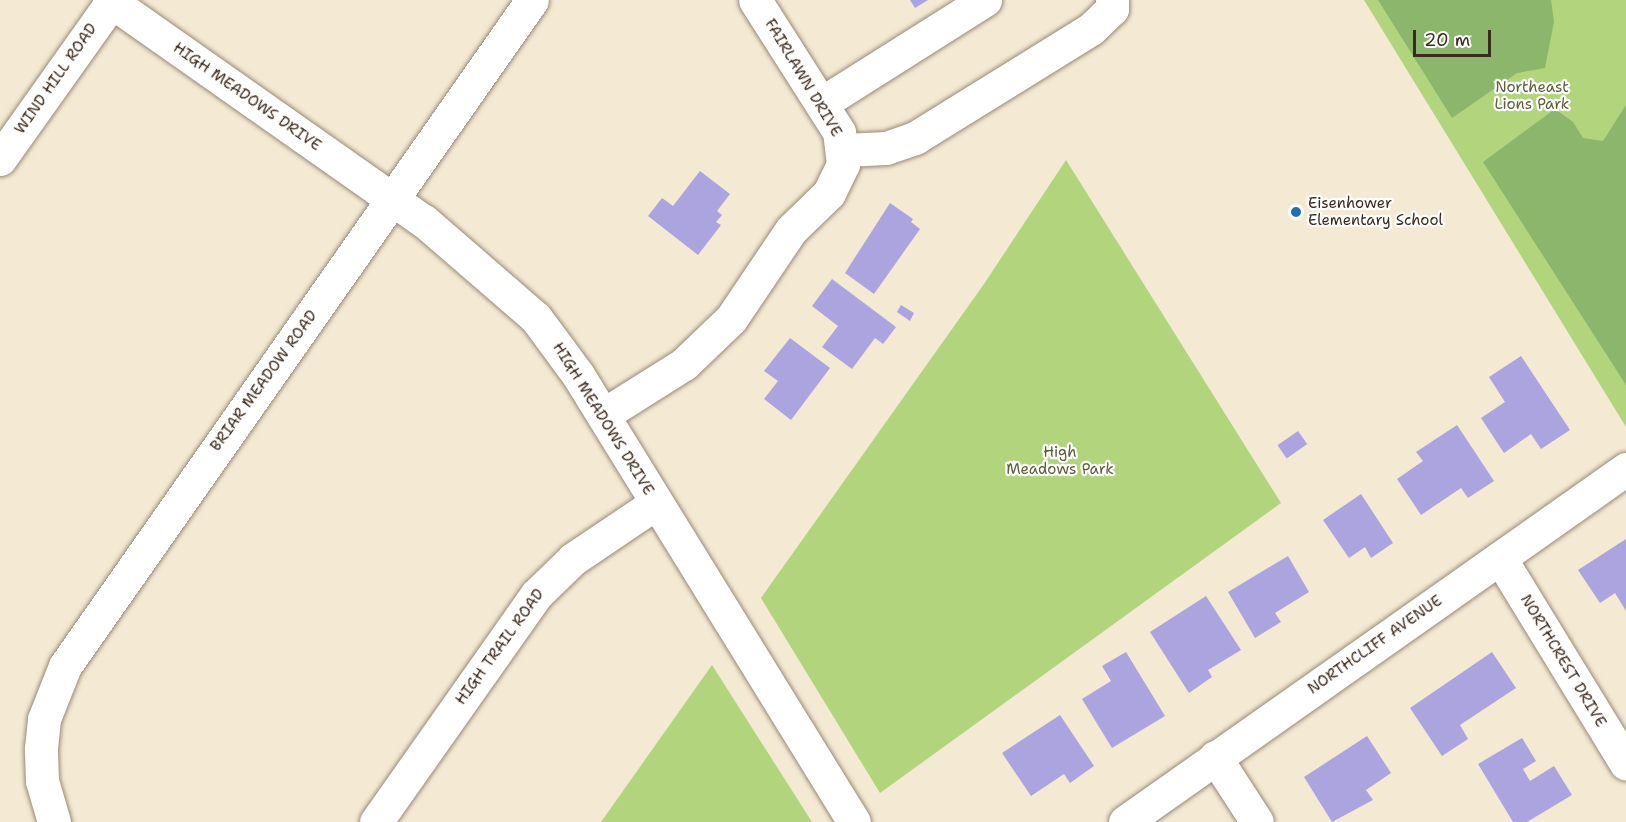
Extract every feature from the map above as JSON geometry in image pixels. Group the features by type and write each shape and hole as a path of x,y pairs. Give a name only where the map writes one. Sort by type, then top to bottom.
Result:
{"street":[{"name":"BRIAR MEADOW ROAD","path":"54,822 42,780 44,719 65,666 532,0"},
{"name":"FAIRLAWN DRIVE","path":"603,415 684,364 731,319 791,230 829,193 843,164 844,150 839,132 755,0"},
{"path":"822,103 985,0"},
{"path":"844,150 886,148 915,138 1091,29 1112,9 1112,0"},
{"name":"HIGH MEADOWS DRIVE","path":"111,1 393,199 536,318 603,415 854,822"},
{"name":"WIND HILL ROAD","path":"0,159 111,1"},
{"name":"NORTHCLIFF AVENUE","path":"1125,822 1626,469"},
{"name":"HIGH TRAIL ROAD","path":"376,822 536,595 573,559 656,503"},
{"name":"NORTHCREST DRIVE","path":"1500,558 1626,764"},
{"path":"1215,757 1257,822"}],"green space":[{"name":"Northeast Lions Park","path":"1364,0 1626,0 1626,427 1526,264"},
{"path":"1378,0 1551,0 1554,22 1545,68 1517,73 1452,118"},
{"path":"1626,105 1626,385 1483,162 1555,109 1573,122 1583,138 1603,141"},
{"name":"High Meadows Park","path":"1066,160 1281,503 880,793 761,598 984,284"},
{"path":"712,665 812,822 601,822"}],"building":[{"path":"910,0 928,0 915,8"},
{"path":"700,171 730,194 717,211 722,215 716,222 721,225 698,255 648,216 662,198 673,206"},
{"path":"890,203 913,219 911,222 920,229 874,294 845,273"},
{"path":"832,279 896,327 883,344 875,338 852,369 822,347 838,326 812,306"},
{"path":"901,305 914,313 910,321 897,312"},
{"path":"790,338 830,368 791,420 764,399 778,381 764,371"},
{"path":"1521,356 1570,430 1541,449 1531,434 1504,453 1481,418 1505,402 1489,377"},
{"path":"1457,425 1494,481 1468,498 1461,488 1421,515 1397,479 1423,461 1416,452"},
{"path":"1298,431 1307,444 1287,458 1278,445"},
{"path":"1361,494 1393,543 1371,558 1365,547 1349,558 1323,520"},
{"path":"1626,539 1626,611 1615,593 1600,603 1578,570"},
{"path":"1288,556 1309,592 1275,613 1281,622 1255,638 1228,592"},
{"path":"1206,596 1241,650 1208,670 1212,677 1189,693 1150,632"},
{"path":"1126,652 1165,716 1112,748 1082,699 1111,681 1102,666"},
{"path":"1492,652 1516,688 1460,725 1468,739 1442,756 1410,708"},
{"path":"1060,715 1094,766 1070,783 1064,774 1031,796 1002,753"},
{"path":"1367,736 1391,773 1366,790 1373,800 1332,822 1304,777"},
{"path":"1522,738 1536,761 1523,769 1530,781 1554,766 1572,795 1527,822 1513,822 1478,764"}],"place":[{"name":"Eisenhower Elementary School","path":"1296,212"}]}
